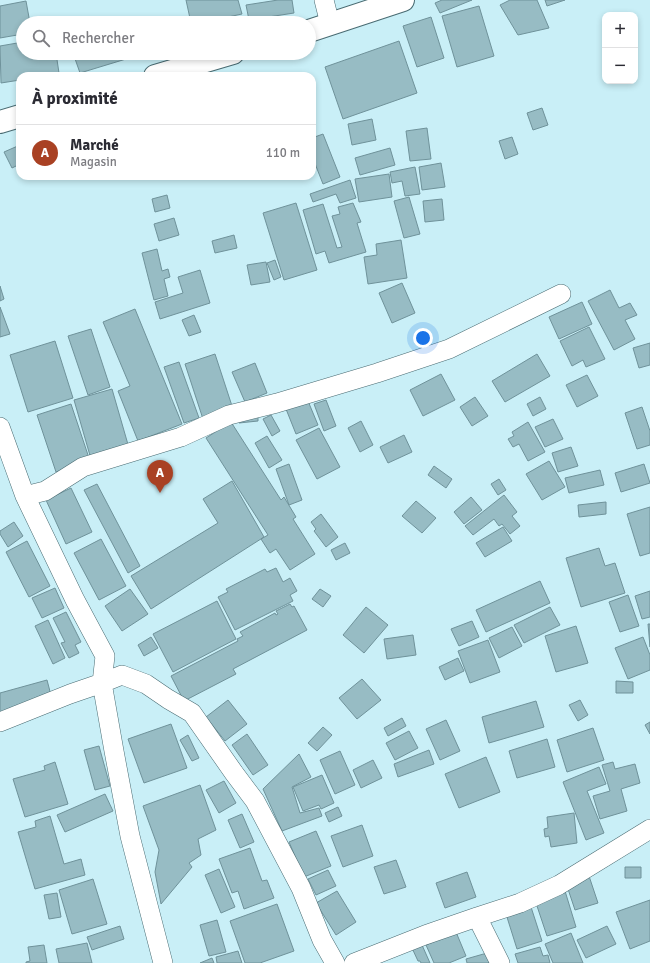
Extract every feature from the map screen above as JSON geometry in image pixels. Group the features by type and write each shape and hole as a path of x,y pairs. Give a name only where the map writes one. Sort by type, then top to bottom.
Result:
{"main road":[{"path":"316,28 403,0"},
{"path":"169,72 209,60"},
{"path":"0,122 16,117"}],"street":[{"path":"324,0 330,24"},
{"path":"25,496 45,491 83,467 181,437 229,415 277,403 449,349 561,294"},
{"path":"0,427 25,496 75,600 105,656 102,683 114,752 130,836 163,963"},
{"path":"0,722 70,694 122,676 146,684 192,713 234,773 256,801 301,888 322,940 335,963"},
{"path":"354,963 425,935 520,903 559,885 650,829"},
{"path":"477,917 500,963"}],"building":[{"path":"186,0 238,0 242,14 233,16 189,16"},
{"path":"278,0 292,0 294,13 275,16 248,16 246,5"},
{"path":"442,0 472,0 440,13 435,3"},
{"path":"510,0 537,0 549,28 518,35 500,5"},
{"path":"545,0 565,0 547,6"},
{"path":"26,1 29,16 16,16 16,35 0,38 0,6"},
{"path":"479,6 494,56 457,67 442,16"},
{"path":"431,17 444,58 417,67 403,26"},
{"path":"399,41 417,93 343,119 325,67"},
{"path":"16,43 16,60 57,60 59,72 16,72 16,81 1,83 0,46"},
{"path":"75,60 123,60 83,72 80,72"},
{"path":"542,108 548,125 533,130 527,113"},
{"path":"372,119 376,140 352,145 348,124"},
{"path":"427,128 431,159 410,161 406,131"},
{"path":"323,134 340,177 323,184 316,166 316,137"},
{"path":"512,137 518,154 505,159 499,141"},
{"path":"16,147 16,166 12,168 4,152"},
{"path":"390,148 395,165 360,175 355,158"},
{"path":"441,163 445,187 422,190 419,167"},
{"path":"415,167 420,194 405,196 402,181 392,183 390,172"},
{"path":"389,174 392,197 359,202 355,179"},
{"path":"350,180 356,198 340,203 336,194 313,202 310,194"},
{"path":"167,195 170,208 155,212 152,199"},
{"path":"409,197 420,234 404,238 394,201"},
{"path":"442,199 444,220 425,222 423,201"},
{"path":"296,203 317,270 284,280 263,213"},
{"path":"353,203 361,222 357,223 366,252 329,263 325,251 316,254 303,210 323,204 337,248 342,247 332,216 340,214 338,207"},
{"path":"174,218 179,235 159,241 154,224"},
{"path":"234,235 237,248 215,253 212,241"},
{"path":"401,240 407,278 368,284 364,257 377,255 376,244"},
{"path":"157,249 162,271 168,269 170,277 164,279 168,296 154,300 142,253"},
{"path":"275,260 281,277 274,280 267,263"},
{"path":"266,262 270,282 251,285 247,265"},
{"path":"200,270 210,303 160,319 155,302 183,293 178,277"},
{"path":"402,283 415,313 392,323 379,293"},
{"path":"0,286 4,299 0,301"},
{"path":"610,290 619,308 630,303 637,315 625,320 635,339 614,350 588,301"},
{"path":"582,302 592,324 559,339 549,317"},
{"path":"0,307 10,334 0,337"},
{"path":"135,309 182,424 138,441 118,391 130,386 103,322"},
{"path":"194,315 201,332 189,336 182,320"},
{"path":"589,327 605,359 586,367 583,360 572,366 560,341"},
{"path":"91,329 110,387 88,395 68,336"},
{"path":"55,341 73,398 28,412 10,355"},
{"path":"650,343 650,365 639,368 633,348"},
{"path":"215,354 233,409 203,419 185,364"},
{"path":"537,354 550,376 505,402 492,381"},
{"path":"179,362 199,418 184,423 164,367"},
{"path":"255,363 267,393 245,402 232,372"},
{"path":"441,374 455,400 423,416 410,390"},
{"path":"587,375 598,396 577,407 566,385"},
{"path":"112,389 129,448 91,459 74,400"},
{"path":"475,397 488,416 472,426 460,407"},
{"path":"540,397 546,409 533,416 527,404"},
{"path":"326,400 336,426 324,431 314,404"},
{"path":"308,401 318,425 296,434 286,409"},
{"path":"71,404 90,461 56,472 37,415"},
{"path":"642,407 650,431 650,445 637,449 625,413"},
{"path":"271,415 280,431 272,436 263,419"},
{"path":"258,416 258,421 239,423 239,417"},
{"path":"553,419 563,439 545,447 535,427"},
{"path":"361,421 373,445 360,452 348,428"},
{"path":"231,422 281,500 284,497 296,517 293,519 315,554 290,570 276,549 270,553 261,539 268,535 206,438"},
{"path":"528,422 545,452 528,461 519,444 513,447 508,439 514,436 512,432"},
{"path":"319,428 340,467 317,479 296,440"},
{"path":"404,435 412,452 388,463 380,447"},
{"path":"267,436 282,460 269,468 255,443"},
{"path":"571,447 578,466 558,472 552,453"},
{"path":"549,461 565,487 542,500 526,474"},
{"path":"289,464 302,500 289,505 276,469"},
{"path":"644,464 650,483 621,492 615,473"},
{"path":"434,466 452,479 446,488 428,475"},
{"path":"600,470 604,485 569,493 565,478"},
{"path":"499,479 506,490 498,495 491,484"},
{"path":"232,481 264,537 151,609 131,576 218,523 203,499"},
{"path":"97,484 140,566 128,573 84,490"},
{"path":"71,488 92,532 66,544 46,500"},
{"path":"504,495 517,512 512,516 520,526 510,534 502,524 499,526 494,519 473,535 465,526"},
{"path":"471,497 482,510 464,524 454,512"},
{"path":"416,501 436,518 422,533 402,516"},
{"path":"606,502 606,514 579,517 578,505"},
{"path":"650,507 650,553 640,556 627,514"},
{"path":"321,514 338,537 326,547 314,531 316,529 311,522"},
{"path":"14,522 23,536 8,547 0,534 0,531"},
{"path":"503,527 512,541 485,557 476,543"},
{"path":"101,539 126,586 99,600 74,553"},
{"path":"27,541 50,586 29,597 6,552"},
{"path":"345,543 350,553 336,560 331,550"},
{"path":"599,548 605,566 615,563 625,593 581,607 566,558"},
{"path":"276,568 283,582 290,578 297,591 290,595 293,601 235,630 218,597 228,592 226,589 265,569 267,572"},
{"path":"540,581 550,603 486,632 476,610"},
{"path":"55,588 64,608 42,618 32,598"},
{"path":"130,589 148,614 122,631 105,606"},
{"path":"320,589 331,596 323,607 312,599"},
{"path":"650,591 650,617 642,619 635,596"},
{"path":"628,595 639,626 620,632 609,602"},
{"path":"217,601 236,639 173,672 153,634"},
{"path":"290,604 292,607 294,606 307,630 233,669 236,674 184,701 171,676 238,641 237,639 243,636 240,632 275,613 276,615 278,614 276,611"},
{"path":"366,607 388,625 364,653 343,635"},
{"path":"550,607 560,625 524,643 514,625"},
{"path":"66,612 81,642 75,645 79,653 69,658 61,643 65,642 53,618"},
{"path":"48,620 65,658 53,664 35,626"},
{"path":"472,621 479,637 459,646 451,629"},
{"path":"648,624 650,624 650,647"},
{"path":"576,626 588,663 556,672 545,636"},
{"path":"512,627 522,646 499,658 489,638"},
{"path":"413,635 416,655 387,659 384,639"},
{"path":"151,637 158,648 144,656 138,645"},
{"path":"643,637 650,655 650,670 628,679 615,648"},
{"path":"488,640 500,672 470,683 458,651"},
{"path":"458,658 464,671 445,680 439,667"},
{"path":"362,679 381,700 357,719 339,698"},
{"path":"47,680 52,699 0,713 0,693"},
{"path":"616,681 633,682 633,693 616,693"},
{"path":"228,700 247,724 225,741 206,717"},
{"path":"580,700 588,715 578,721 569,705"},
{"path":"536,701 544,727 489,743 482,717"},
{"path":"402,718 406,726 388,736 384,728"},
{"path":"446,720 460,751 440,760 426,729"},
{"path":"650,722 650,734 645,725"},
{"path":"171,724 187,768 144,783 128,739"},
{"path":"323,727 332,735 317,751 308,743"},
{"path":"593,728 604,760 567,772 557,740"},
{"path":"409,731 418,748 395,760 386,743"},
{"path":"247,734 268,765 253,775 232,745"},
{"path":"188,735 199,758 192,761 180,740"},
{"path":"547,739 555,767 517,778 509,751"},
{"path":"99,746 110,786 95,790 84,750"},
{"path":"429,750 434,764 398,777 394,764"},
{"path":"340,751 355,785 335,794 320,760"},
{"path":"299,754 311,777 292,787 300,813 319,808 322,816 282,831 263,789"},
{"path":"486,757 500,792 459,808 445,774"},
{"path":"373,760 382,778 361,788 353,770"},
{"path":"55,762 68,804 25,817 13,779 45,770 44,766"},
{"path":"613,762 615,769 635,764 640,783 621,789 627,811 600,819 593,796 610,791 602,765"},
{"path":"599,767 606,784 587,791 604,833 586,840 563,782"},
{"path":"322,775 334,803 321,809 319,805 303,811 293,787"},
{"path":"224,781 236,803 219,813 206,790"},
{"path":"200,785 216,830 198,839 201,855 189,863 192,867 161,904 155,872 159,850 143,806"},
{"path":"105,794 113,811 65,832 57,815"},
{"path":"338,807 342,816 329,822 325,813"},
{"path":"574,813 577,843 551,847 549,836 545,837 544,829 548,828 547,817"},
{"path":"242,814 254,842 240,848 228,820"},
{"path":"50,816 64,864 81,859 85,875 35,889 18,832 36,827 35,821"},
{"path":"362,825 373,856 343,867 331,836"},
{"path":"316,831 331,866 304,877 289,842"},
{"path":"250,848 262,881 267,880 274,898 244,909 238,891 232,893 219,859"},
{"path":"396,860 406,887 384,894 374,867"},
{"path":"625,867 641,867 641,878 625,878"},
{"path":"219,869 235,907 221,913 205,875"},
{"path":"328,870 336,886 316,895 308,879"},
{"path":"467,872 476,897 445,908 436,883"},
{"path":"589,876 598,903 575,910 566,883"},
{"path":"93,879 107,924 72,934 59,890"},
{"path":"337,891 356,922 336,935 316,903"},
{"path":"565,891 576,927 547,936 535,900"},
{"path":"57,893 61,917 49,919 44,895"},
{"path":"650,900 650,941 630,949 616,912"},
{"path":"277,904 294,951 260,963 245,963 230,921"},
{"path":"531,907 542,941 517,949 506,914"},
{"path":"217,920 226,952 209,956 200,925"},
{"path":"120,926 124,939 92,950 87,937"},
{"path":"607,926 616,944 586,958 577,940"},
{"path":"456,932 466,956 449,963 434,963 426,945"},
{"path":"571,933 583,963 553,963 545,944"},
{"path":"87,943 92,963 59,963 56,949"},
{"path":"44,945 47,963 26,963 30,961 28,947"},
{"path":"422,945 430,963 421,963 418,961 412,948"},
{"path":"540,947 543,956 548,955 550,963 518,963 515,954"},
{"path":"238,951 242,963 217,963 216,957"},
{"path":"487,953 489,963 467,963 466,959"},
{"path":"212,958 214,963 200,963"}],"place":[{"name":"Marché","path":"160,493"}]}
